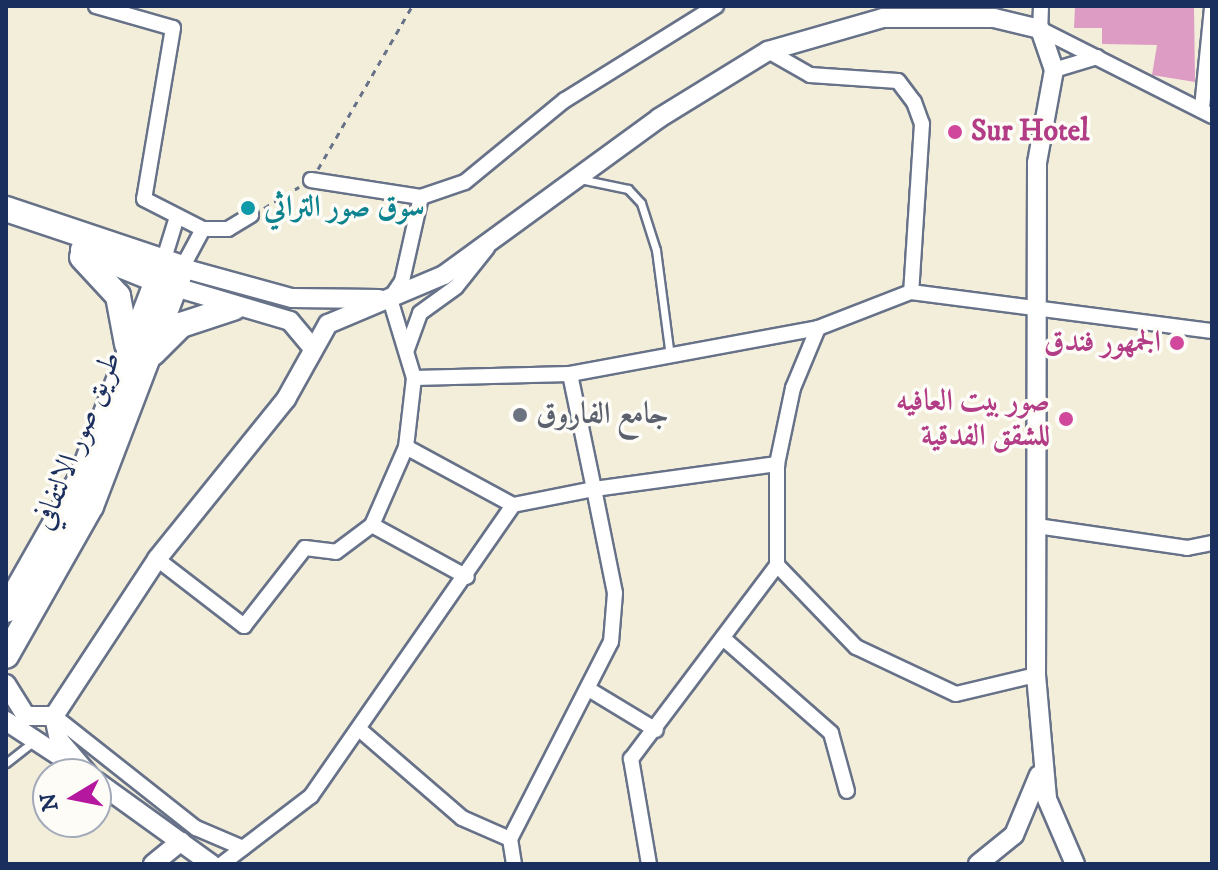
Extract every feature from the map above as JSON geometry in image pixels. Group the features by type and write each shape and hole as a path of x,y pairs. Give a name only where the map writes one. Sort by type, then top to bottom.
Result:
{"main road":[{"path":"6,210 62,241 168,274"},
{"path":"6,210 168,274"},
{"path":"62,241 118,296 128,320 134,365"},
{"name":"طريق صور الالتفافي","path":"8,654 91,506 134,365 168,274"},
{"path":"134,365 172,330 233,308"},
{"name":"طريق صور الالتفافي","path":"6,610 81,478 134,365"}],"street":[{"path":"96,6 173,28 143,189 149,204 176,220 203,229 228,229 251,215"},
{"path":"311,180 421,197 465,182 565,100 716,6"},
{"path":"1041,6 1040,29 1054,70 1037,163 1036,675 1041,765 1047,799 1075,864"},
{"path":"74,758 59,740 54,716 157,559 286,399 311,346 334,319 426,286 768,51 883,18 954,10 1040,29 1207,112 1212,7"},
{"path":"768,51 810,75 898,81 914,102 922,124 911,292"},
{"path":"1054,70 1097,57"},
{"path":"390,299 402,281 421,197"},
{"path":"168,274 176,220"},
{"path":"168,274 203,229"},
{"path":"407,349 420,313 456,287 495,239"},
{"path":"168,274 292,298 390,299"},
{"path":"168,274 233,308 290,321 311,346"},
{"path":"414,378 570,374 818,328 911,292 1039,303 1212,331"},
{"path":"157,559 244,626 305,548 336,552 372,525 406,447 414,378 390,299"},
{"path":"649,864 631,759 656,730 777,565 777,464 793,388 818,328"},
{"path":"514,864 510,839 590,690 611,642 615,593 570,374"},
{"path":"406,447 513,505 594,489 777,464"},
{"path":"222,864 311,796 467,577 513,505"},
{"path":"372,525 467,577"},
{"path":"1037,526 1187,548 1212,543"},
{"path":"777,565 856,647 956,694 1036,675"},
{"path":"723,638 831,733 847,791"},
{"path":"8,654 6,682 9,699 26,716 54,716 196,828 243,848"},
{"path":"590,690 656,730"},
{"path":"6,721 64,758"},
{"path":"359,729 462,818 510,839"},
{"path":"978,864 1014,835 1041,765"},
{"path":"112,792 211,864"},
{"path":"153,864 181,841"}],"lane":[{"path":"579,179 628,189 641,203 656,250 670,356"},
{"path":"6,763 37,739"}],"path":[{"path":"251,215 311,180 412,6"}],"building":[{"path":"1075,6 1194,6 1195,82 1152,75 1157,45 1102,44 1102,28 1074,28"}],"place":[{"name":"Sur Hotel","path":"955,132"},
{"name":"سوق صور التراثي","path":"248,208"},
{"name":"الجمهور فندق","path":"1177,343"},
{"name":"جامع الفاروق","path":"520,415"},
{"name":"صور بيت العافيه للشقق الفدقية","path":"1066,419"}]}
